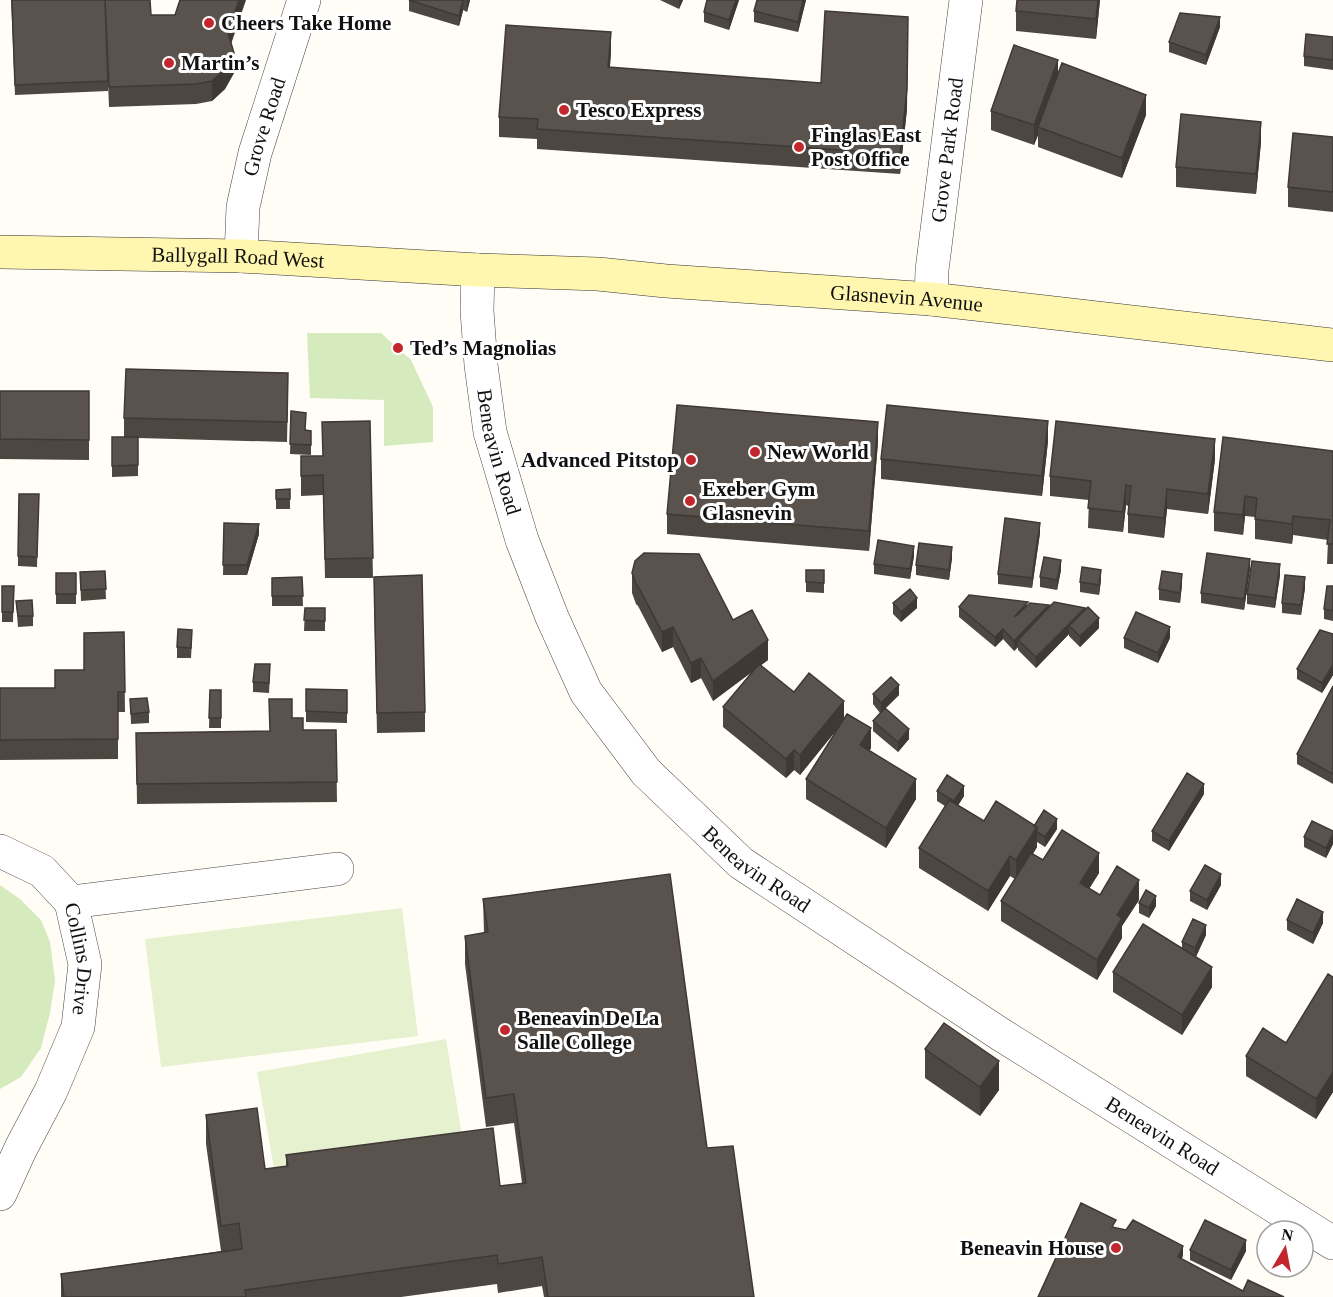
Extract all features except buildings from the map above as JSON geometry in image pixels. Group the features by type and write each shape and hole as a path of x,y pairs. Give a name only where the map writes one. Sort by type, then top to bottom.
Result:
{"main road":[{"name":"Ballygall Road West","path":"0,252 241,256 478,270"},
{"name":"Glasnevin Avenue","path":"478,270 598,274 666,281 931,299 1333,345"}],"street":[{"name":"Grove Road","path":"241,256 243,207 255,153 304,0"},
{"name":"Grove Park Road","path":"931,299 932,270 966,0"},
{"name":"Beneavin Road","path":"478,270 477,311 490,432 522,540 552,617 586,692 646,772 741,863 1000,1034 1333,1243"},
{"name":"Collins Drive","path":"0,851 42,871 71,902 86,964 78,1027 51,1091 10,1143 0,1194"},
{"path":"71,902 337,869"}],"green space":[{"path":"307,333 381,333 411,360 433,407 433,442 384,446 384,400 310,398"},
{"path":"0,885 20,899 41,920 50,942 55,981 41,1048 21,1077 0,1089"},
{"path":"402,908 418,1036 161,1067 145,939"},
{"path":"446,1039 462,1136 274,1168 257,1072"}],"place":[{"name":"Cheers Take Home","path":"209,23"},
{"name":"Martin’s","path":"169,63"},
{"name":"Tesco Express","path":"564,110"},
{"name":"Finglas East Post Office","path":"799,147"},
{"name":"Ted’s Magnolias","path":"398,348"},
{"name":"New World","path":"755,452"},
{"name":"Advanced Pitstop","path":"691,460"},
{"name":"Exeber Gym Glasnevin","path":"690,501"},
{"name":"Beneavin De La Salle College","path":"505,1030"},
{"name":"Beneavin House","path":"1116,1248"}]}
